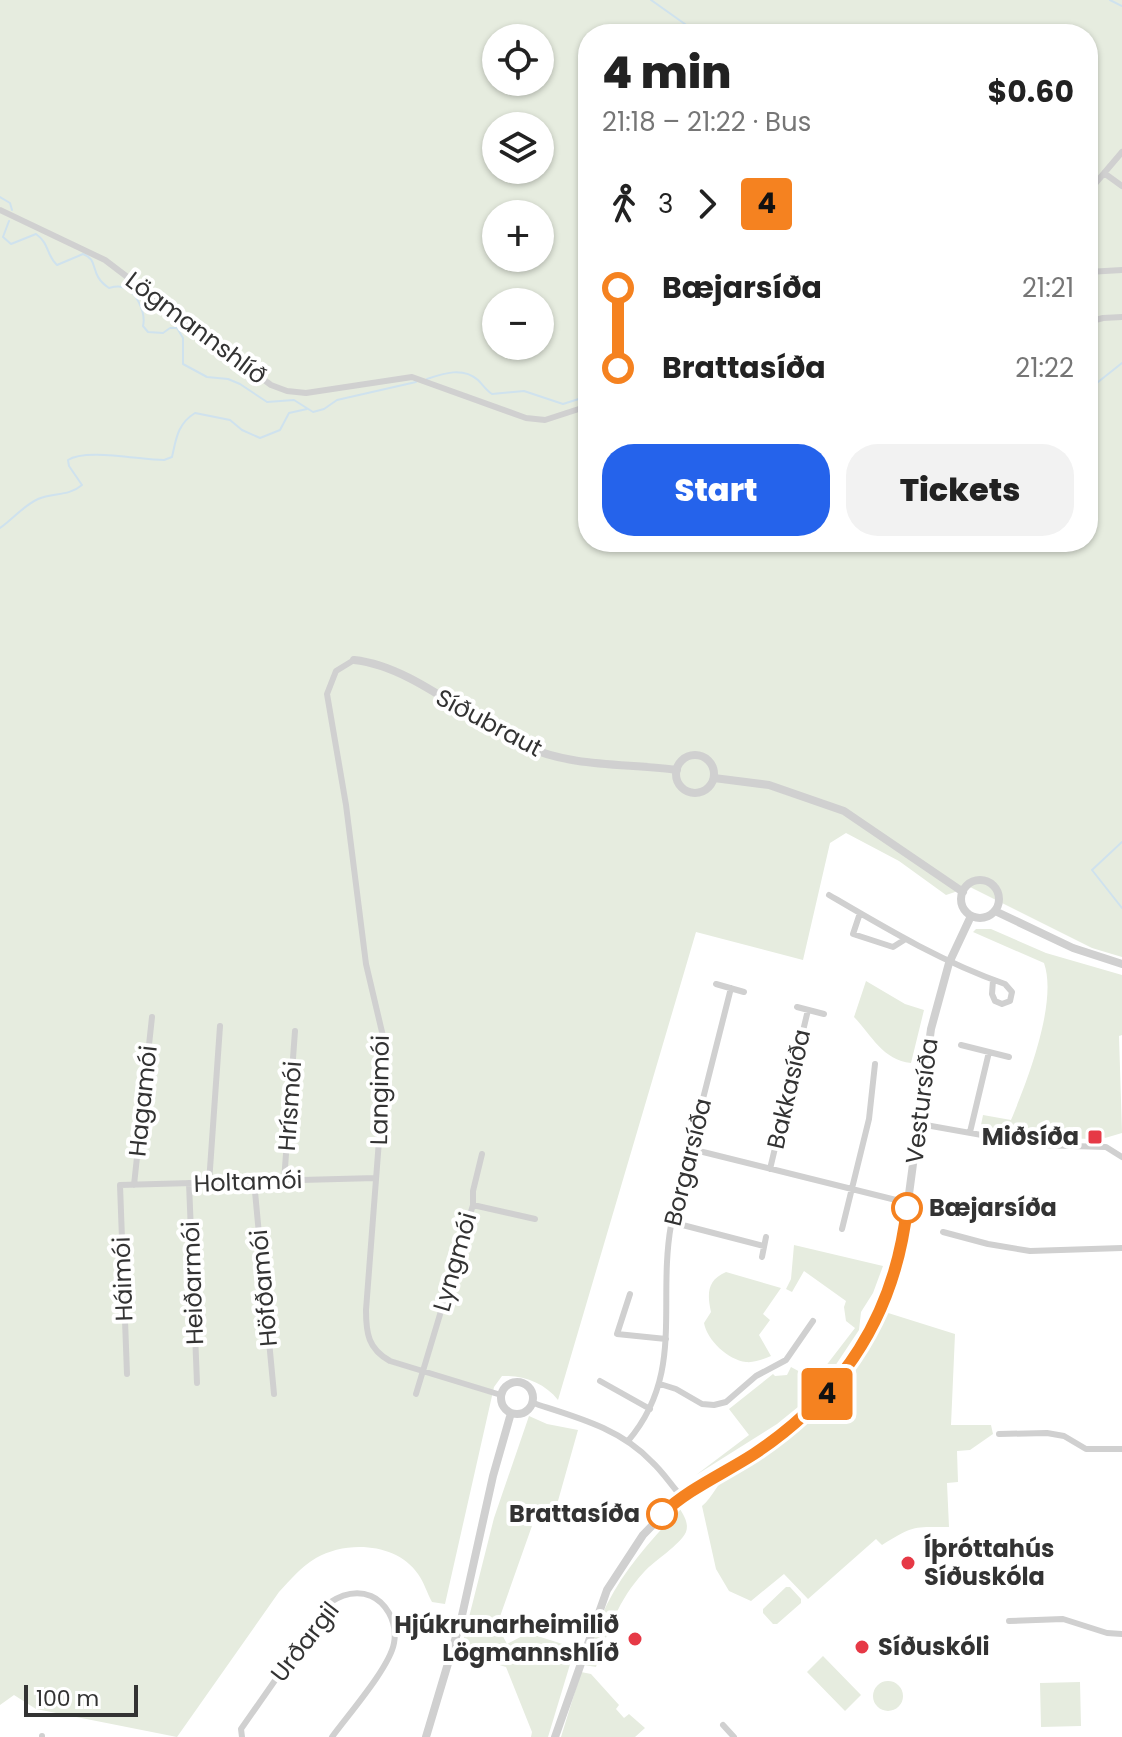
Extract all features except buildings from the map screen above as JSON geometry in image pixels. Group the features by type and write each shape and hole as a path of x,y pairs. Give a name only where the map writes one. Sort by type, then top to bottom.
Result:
{"street":[{"path":"1098,180 1122,152"},
{"path":"1104,173 1122,186"},
{"name":"Lögmannshlíð","path":"0,210 105,260 271,385 287,391 306,393 412,377 526,418 545,420 578,409"},
{"path":"1098,271 1122,270"},
{"path":"1098,319 1122,317"},
{"name":"Síðubraut","path":"354,660 388,669 515,741 560,759 583,764 677,770"},
{"name":"Langimói","path":"354,660 332,678 328,704 346,805 366,964 386,1049 366,1310 368,1339 382,1357 501,1395"},
{"path":"700,755 711,762 714,778 706,790 691,792 680,785 677,770 687,757 700,755"},
{"path":"714,778 769,785 844,811 963,892"},
{"path":"976,880 988,881 999,894 995,911 983,918 971,916 963,906 963,892 976,880"},
{"path":"829,895 904,940 949,963 993,980"},
{"path":"995,911 1073,948 1122,964"},
{"path":"860,913 853,934 893,947 904,940"},
{"name":"Vestursíða","path":"555,1737 607,1590 643,1535 681,1496 775,1439 824,1398 864,1342 887,1295 898,1258 920,1124 926,1052 949,963 971,916"},
{"path":"716,984 744,992"},
{"name":"Borgarsíða","path":"628,1441 650,1409 660,1384 666,1339 665,1269 671,1222 731,988"},
{"name":"Bakkasíða","path":"797,1007 824,1014"},
{"name":"Bakkasíða","path":"770,1169 808,1010"},
{"name":"Hagamói","path":"134,1185 152,1017"},
{"path":"209,1183 220,1026"},
{"name":"Hrísmói","path":"284,1181 295,1031"},
{"path":"961,1045 1009,1057"},
{"path":"970,1132 989,1052"},
{"path":"842,1229 869,1119 875,1064"},
{"path":"920,1124 1038,1145 1106,1147 1122,1157"},
{"path":"691,1149 908,1203"},
{"name":"Lyngmói","path":"416,1394 473,1205 473,1191 482,1154"},
{"name":"Holtamói","path":"120,1185 376,1178"},
{"name":"Höfðamói","path":"254,1181 274,1394"},
{"name":"Heiðarmói","path":"189,1183 197,1383"},
{"name":"Háimói","path":"120,1185 127,1374"},
{"path":"473,1205 535,1219"},
{"path":"671,1222 764,1246"},
{"path":"943,1232 1030,1251 1122,1248"},
{"path":"762,1257 766,1237"},
{"path":"614,1343 630,1294"},
{"path":"660,1384 702,1404 726,1402 756,1376 786,1360 813,1321"},
{"path":"617,1334 666,1339"},
{"path":"600,1381 650,1409"},
{"path":"521,1382 530,1388 533,1403 526,1412 511,1413 503,1406 501,1395 506,1386 521,1382"},
{"path":"533,1403 604,1427 628,1441 651,1461 681,1496"},
{"path":"426,1737 461,1620 493,1476 511,1413"},
{"path":"999,1434 1047,1433 1064,1436 1086,1449 1122,1449"},
{"name":"Urðargil","path":"242,1737 241,1729 329,1603 347,1594 370,1595 380,1601 390,1614 395,1626 395,1640 385,1663 332,1737"},
{"path":"1009,1621 1063,1619 1107,1633 1122,1634"},
{"path":"723,1725 734,1737"}],"shaded area":[{"path":"0,0 1122,0 1122,957 1092,948 970,887 946,895 899,861 846,833 830,843 803,960 696,932 558,1400 540,1385 518,1377 502,1376 494,1387 445,1604 432,1602 418,1574 398,1556 356,1547 328,1552 296,1574 279,1592 177,1737 36,1709 14,1695 0,1705"},
{"path":"976,929 991,929 1046,953 1122,975 1122,1035 1119,1036 1122,1133 1105,1138 1092,1135 1090,1139 1049,1137 981,1125 983,1115 1011,1120 1039,1042 1047,999 1047,979 1044,963 973,932"},
{"path":"866,981 905,1004 924,1010 911,1063 885,1052 854,1017"},
{"path":"794,1245 883,1266 873,1293 861,1312 859,1330 819,1390 777,1424 696,1475 749,1435 729,1409 773,1374 787,1375 791,1367 815,1380 855,1328 846,1321 846,1301 804,1271 792,1292 786,1289 791,1279"},
{"path":"726,1272 781,1288 763,1314 770,1320 759,1335 771,1356 752,1362 739,1360 726,1353 709,1336 704,1323 711,1312 710,1288 715,1279"},
{"path":"885,1312 955,1334 951,1425 991,1425 993,1434 970,1450 957,1451 958,1482 947,1483 949,1527 914,1528 882,1545 876,1539 808,1599 784,1574 751,1601 729,1591 716,1569 702,1506 729,1474 797,1426 829,1398 856,1363"},
{"path":"529,1416 547,1424 578,1430 556,1508 539,1506 497,1625 507,1644 528,1633 575,1648 548,1737 531,1737 532,1732 506,1667 460,1653 494,1518"},
{"path":"680,1509 686,1532 644,1572 627,1594 596,1667 584,1665 599,1623 617,1587 646,1547"},
{"path":"786,1587 790,1587 801,1603 773,1624 763,1609"},
{"path":"823,1656 861,1695 845,1711 807,1672"},
{"path":"581,1672 591,1674 619,1705 616,1709 624,1718 629,1714 645,1728 635,1737 561,1737"},
{"path":"888,1681 899,1685 903,1696 899,1707 888,1711 877,1707 873,1696 877,1685"},
{"path":"1080,1682 1081,1726 1041,1727 1040,1683"}],"waterway":[{"path":"651,0 685,24"},
{"path":"1110,0 1122,6"},
{"path":"0,197 10,203 12,210"},
{"path":"9,221 3,237 11,244 36,234 57,265 83,254 88,257 103,283 109,288 127,289 136,297 142,309 143,326 148,332 163,333 177,328 183,338 183,364 207,377 228,379 240,384 267,402 294,400 313,412 337,400 416,382"},
{"path":"1098,382 1122,363"},
{"path":"427,379 460,372 478,380 492,394 524,391 563,404 578,399"},
{"path":"0,528 38,499 82,485 68,460 87,455 164,460 172,457 181,427 195,413 230,420 242,430 260,438 280,430 289,413 307,409"},
{"path":"1122,842 1092,870 1122,908"}],"bus line":[{"name":"4","path":"662,1514 681,1496 768,1444 824,1398 856,1356 887,1295 903,1239 907,1208"}],"place":[{"name":"Miðsíða","path":"1095,1137"},
{"name":"Bæjarsíða","path":"907,1208"},
{"name":"Brattasíða","path":"662,1514"},
{"name":"Íþróttahús Síðuskóla","path":"908,1563"},
{"name":"Hjúkrunarheimilið Lögmannshlíð","path":"635,1639"},
{"name":"Síðuskóli","path":"862,1647"}]}
